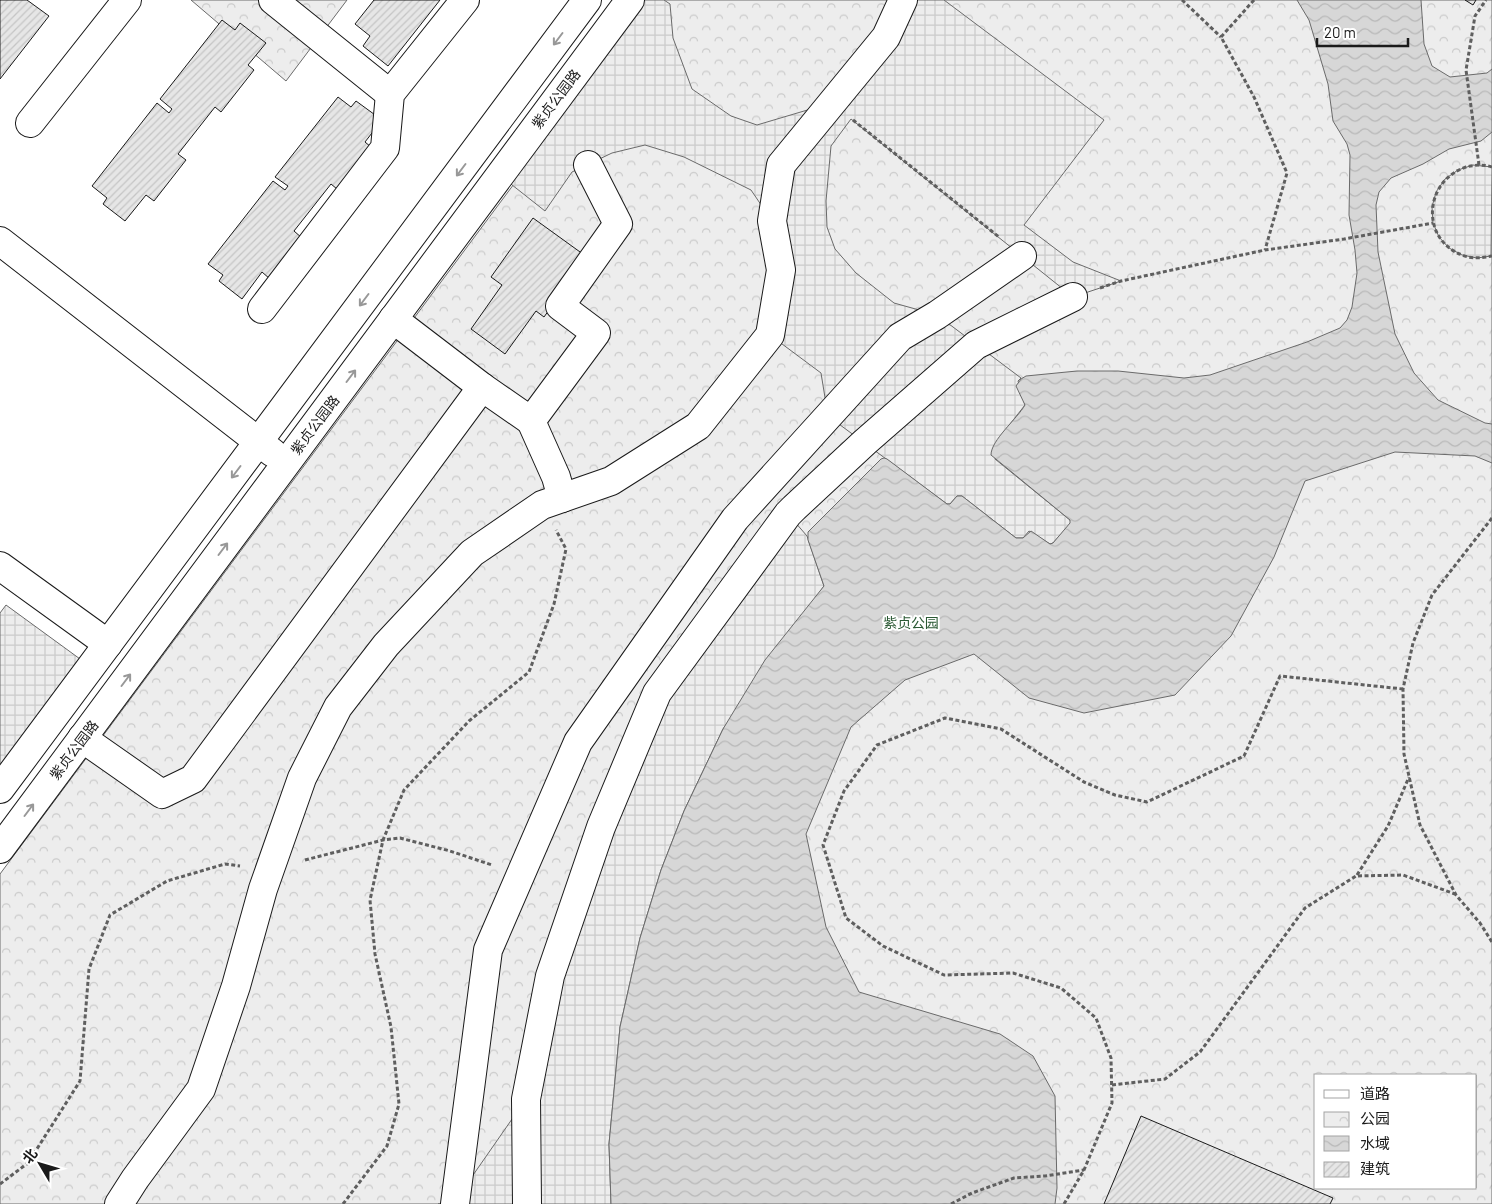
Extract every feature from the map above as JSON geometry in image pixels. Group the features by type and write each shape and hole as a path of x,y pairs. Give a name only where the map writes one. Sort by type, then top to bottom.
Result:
{"street":[{"path":"30,124 127,0"},
{"path":"273,0 390,94"},
{"path":"262,309 385,148 390,94 465,0"},
{"path":"0,789 587,0"},
{"name":"紫贞公园路","path":"0,849 630,0"},
{"path":"119,1204 201,1089 236,986 263,889 302,778 338,707 386,645 472,553 552,502 611,481 698,426 770,335 781,270 772,221 781,165 886,37 903,0"},
{"path":"531,421 596,333 560,306 618,224 588,165"},
{"path":"0,241 286,463"},
{"path":"455,1204 488,950 578,742 735,519 900,337 936,315 1022,256"},
{"path":"527,1204 526,1099 550,976 601,827 657,693 788,514 865,442 976,345 1073,297"},
{"path":"393,319 482,387 531,421 556,477 552,502"},
{"path":"82,738 162,794 193,779 482,387"},
{"path":"0,566 108,644"}],"path":[{"path":"1182,0 1221,36 1254,97 1287,173 1265,250"},
{"path":"1221,36 1254,0"},
{"path":"1479,165 1466,70 1475,16 1486,0"},
{"path":"832,103 1022,256"},
{"path":"1492,167 1473,165 1458,170 1445,179 1436,192 1432,207 1433,223 1439,237 1449,248 1462,255 1477,258 1492,256"},
{"path":"1073,297 1121,281 1265,250 1344,239 1433,223"},
{"path":"343,1204 387,1146 399,1104 391,1027 375,954 370,900 383,840 404,790 470,720 529,672 554,604 566,548 552,502"},
{"path":"1492,518 1432,595 1413,643 1403,689 1404,754 1420,825 1456,895 1480,923 1492,942"},
{"path":"1064,1204 1084,1170 1112,1103 1111,1058 1096,1018 1061,988 1012,973 944,975 883,946 846,918 823,845 844,791 877,745 945,718 1001,729 1084,782 1115,795 1147,802 1244,756 1280,676 1403,689"},
{"path":"1112,1085 1165,1079 1200,1052 1304,908 1356,876 1388,826 1409,777"},
{"path":"0,1184 28,1162 80,1081 89,969 110,915 167,880 225,864 270,869 383,840 400,838 450,851 520,875"},
{"path":"1356,876 1402,875 1456,895"},
{"path":"951,1204 972,1193 1014,1178 1045,1176 1084,1170"}],"green space":[{"path":"191,0 347,0 286,81"},
{"name":"紫贞公园","path":"651,0 1492,0 1492,1204 0,1204 0,874"}],"shaded area":[{"path":"636,0 664,0 670,4 673,38 692,89 731,116 757,125 831,103 903,0 944,0 1104,120 1024,225 1073,262 1121,281 1073,297 851,119 831,146 826,201 827,227 835,249 856,273 894,303 937,315 1021,378 1018,381 1025,405 1003,433 995,459 1070,520 1071,523 1053,543 1050,544 1029,531 1023,538 1016,538 962,496 957,496 950,504 947,504 828,416 821,373 770,335 772,221 751,190 684,157 645,145 612,153 572,172 545,211 502,177"},
{"path":"1473,165 1492,167 1491,256 1477,258 1462,255 1449,248 1439,237 1433,223 1432,207 1436,192 1445,179 1458,170"},
{"path":"788,514 807,536 824,586 723,729 684,811 661,870 640,938 620,1027 609,1144 611,1204 438,1204 455,1201 526,1099 550,976 657,693"},
{"path":"6,605 91,667 0,789 0,613"}],"water":[{"path":"1297,0 1421,0 1424,44 1432,66 1450,77 1487,73 1492,69 1492,132 1481,141 1449,149 1423,164 1391,178 1379,192 1376,205 1378,252 1395,334 1414,373 1438,400 1485,423 1492,424 1492,463 1475,456 1395,452 1305,481 1274,557 1231,636 1175,695 1084,713 1029,698 974,654 905,680 851,727 806,834 826,927 859,992 1000,1034 1033,1056 1055,1096 1057,1188 1055,1204 611,1204 609,1144 620,1027 640,938 661,870 684,811 723,729 765,660 824,586 808,540 808,532 884,458 947,504 950,504 957,496 962,496 1016,538 1023,538 1031,531 1050,544 1053,543 1070,523 1070,520 991,455 995,443 1025,405 1016,386 1021,379 1026,376 1077,371 1118,371 1184,378 1210,375 1307,342 1340,328 1347,320 1352,307 1357,273 1349,215 1350,155 1347,144 1333,121 1328,84 1309,20"}],"building":[{"path":"0,0 27,0 49,16 0,79"},
{"path":"374,0 440,0 388,66 363,46 370,36 355,24"},
{"path":"1465,0 1476,0 1473,5"},
{"path":"222,20 235,30 240,23 266,43 248,65 254,70 221,112 215,107 178,154 186,160 154,201 146,195 125,221 103,204 107,198 92,186 157,103 169,113 172,109 160,99"},
{"path":"338,97 351,107 356,101 382,120 365,142 371,147 337,189 331,184 294,231 302,238 270,279 262,272 242,299 219,281 223,275 208,264 273,181 285,190 288,186 275,177"},
{"path":"533,218 587,257 544,317 536,311 505,354 471,329 502,285 491,277"},
{"path":"1141,1116 1333,1198 1330,1204 1104,1204"}]}
